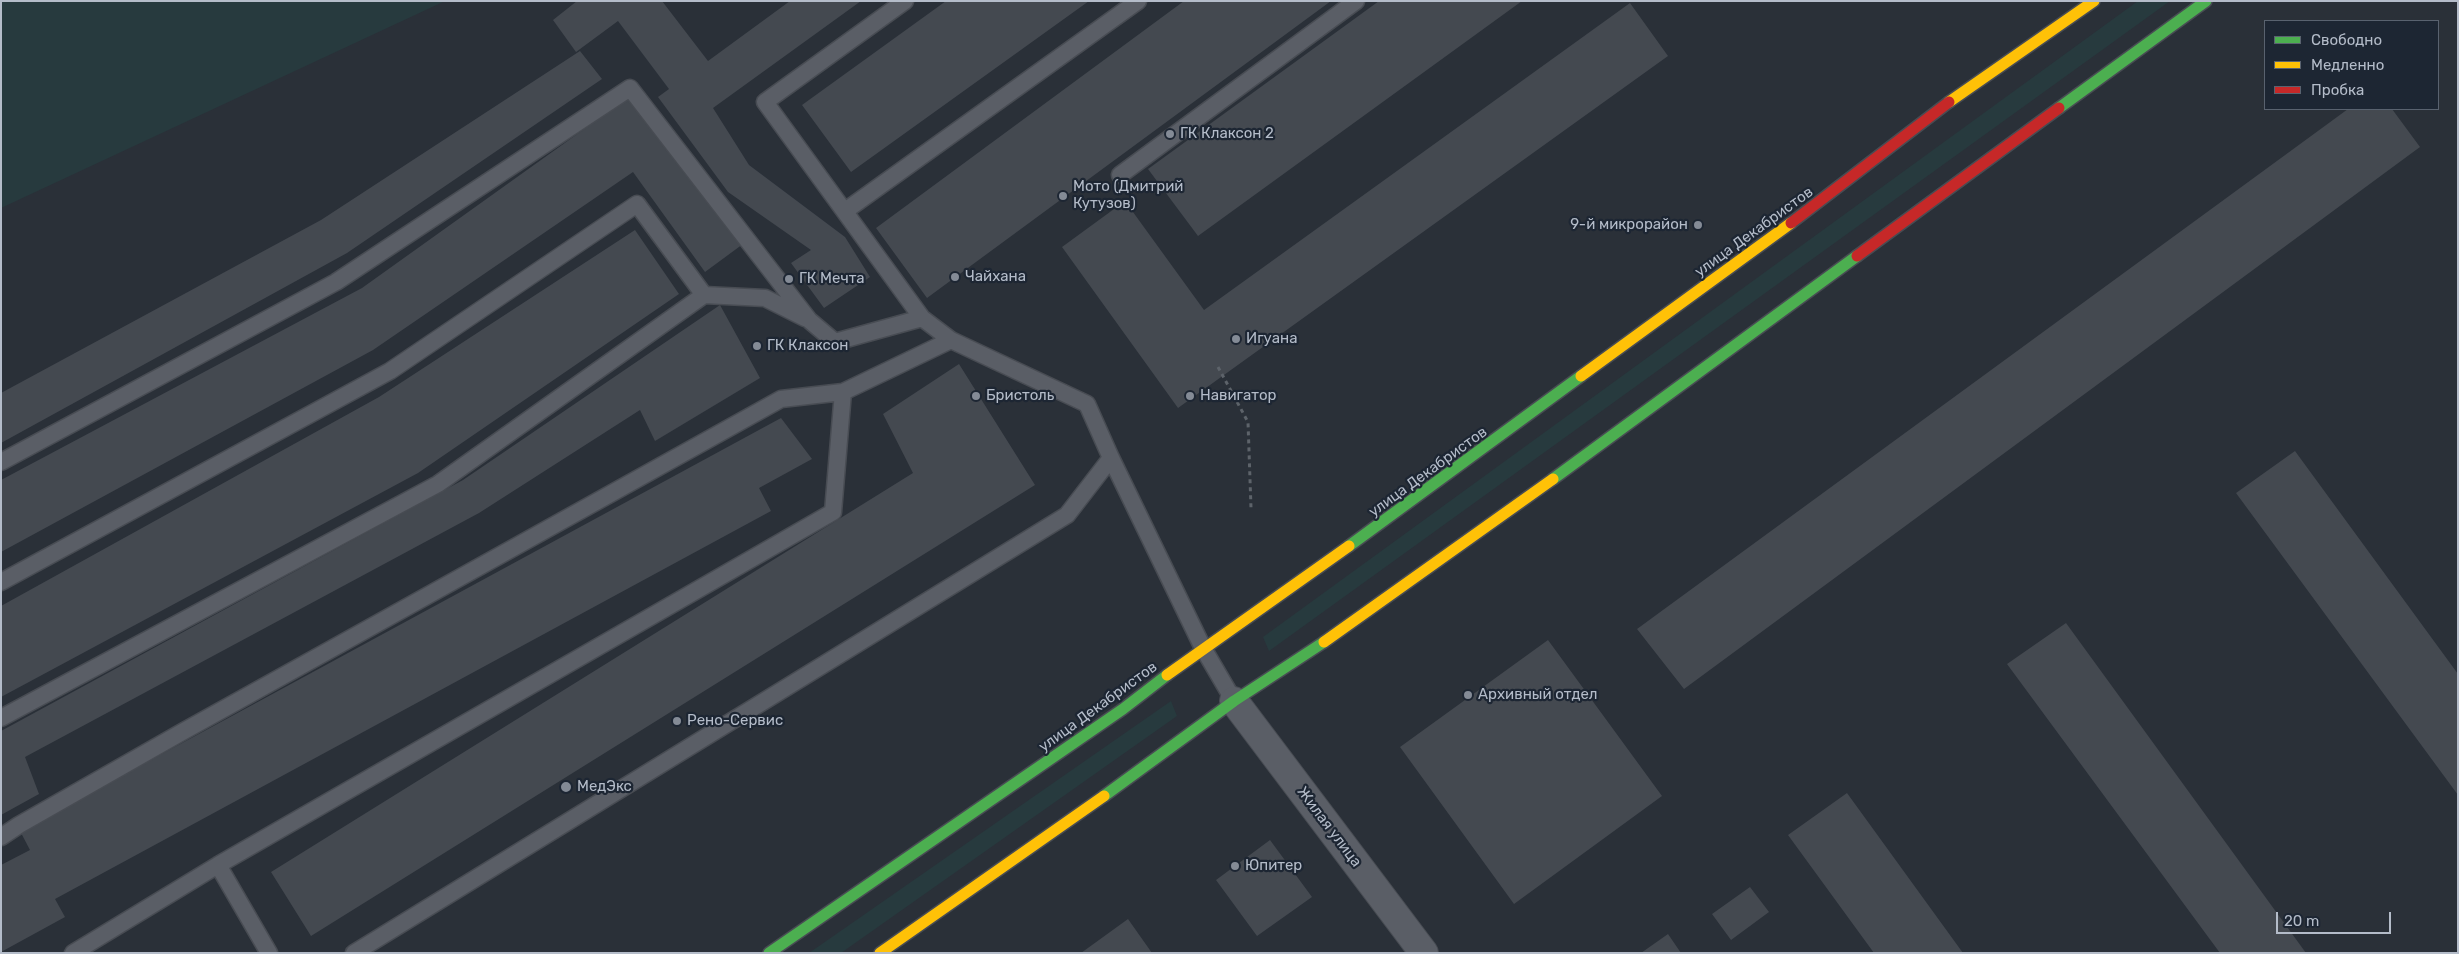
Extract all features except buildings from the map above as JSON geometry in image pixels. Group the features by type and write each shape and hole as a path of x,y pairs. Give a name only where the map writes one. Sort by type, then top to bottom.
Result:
{"street":[{"name":"улица Декабристов","path":"769,953 1124,709 1203,648 1279,597 1455,470 1820,202 1917,125 2094,1"},
{"path":"880,953 1090,807 1234,701 1315,648 1494,522 2206,1"},
{"name":"Жилая улица","path":"1234,701 1424,953"}],"lane":[{"path":"904,1 765,102 922,318 950,340 1087,404 1111,458 1203,648 1234,701"},
{"path":"846,211 1138,1"},
{"path":"1120,175 1356,1"},
{"path":"1,462 336,282 630,88 809,320 835,342 922,318"},
{"path":"1,582 390,371 637,204 704,295"},
{"path":"1,718 438,484 704,295 765,298 809,320"},
{"path":"1,838 19,825 184,731 781,399 843,392 950,340"},
{"path":"73,953 218,865 833,512 843,392"},
{"path":"354,953 1067,515 1111,458"},
{"path":"218,865 269,953"}],"path":[{"path":"1218,367 1248,422 1251,508"}],"green space":[{"path":"1,1 445,1 1,208"},
{"path":"2138,1 2170,1 1269,651 1263,637"},
{"path":"1171,701 1177,716 841,953 809,953"}],"traffic: fast":[{"path":"2059,108 2206,1"},
{"path":"1553,479 1857,256"},
{"path":"1349,546 1581,376"},
{"path":"1104,796 1234,701 1324,642"},
{"path":"769,953 1123,709 1167,675"}],"traffic: slow":[{"path":"1949,102 2094,1"},
{"path":"1581,376 1791,223"},
{"path":"1324,642 1553,479"},
{"path":"1167,675 1349,546"},
{"path":"880,953 1104,796"}],"traffic: jam":[{"path":"1791,223 1949,102"},
{"path":"1857,256 2059,108"}],"place":[{"name":"ГК Клаксон 2","path":"1170,134"},
{"name":"Мото (Дмитрий Кутузов)","path":"1063,196"},
{"name":"9-й микрорайон","path":"1698,225"},
{"name":"Чайхана","path":"955,277"},
{"name":"ГК Мечта","path":"789,279"},
{"name":"Игуана","path":"1236,339"},
{"name":"ГК Клаксон","path":"757,346"},
{"name":"Бристоль","path":"976,396"},
{"name":"Навигатор","path":"1190,396"},
{"name":"Архивный отдел","path":"1468,695"},
{"name":"Рено-Сервис","path":"677,721"},
{"name":"МедЭкс","path":"566,787"},
{"name":"Юпитер","path":"1235,866"}]}
